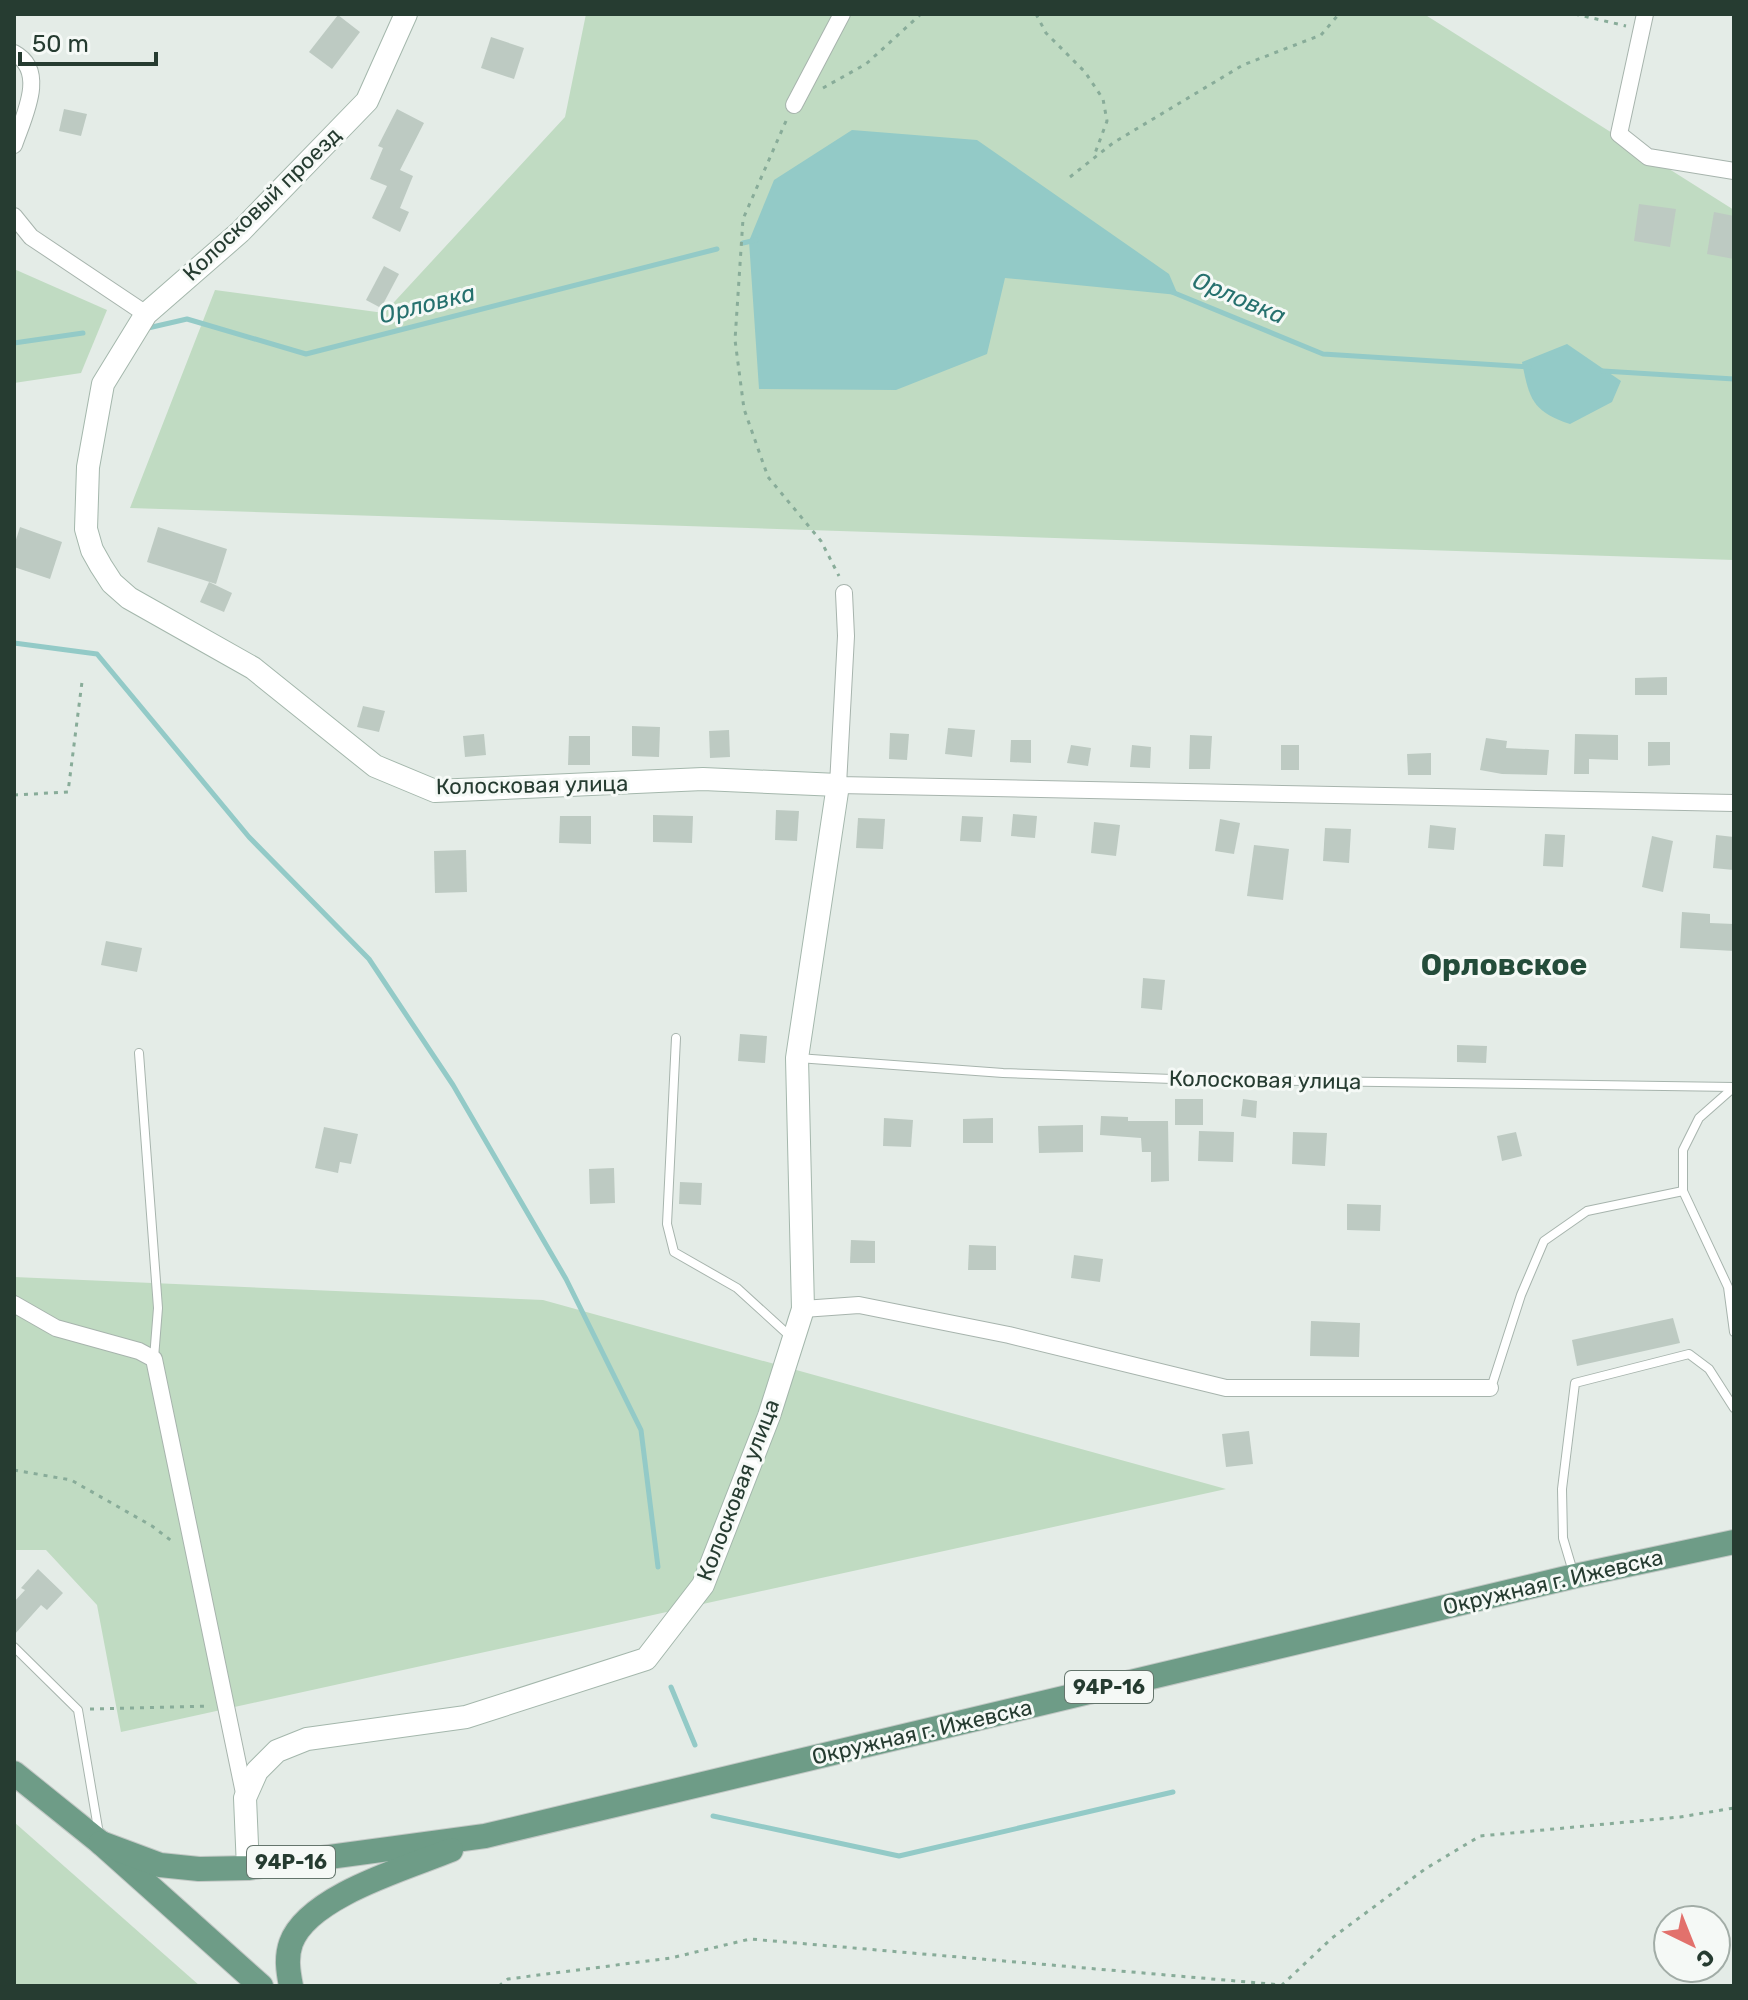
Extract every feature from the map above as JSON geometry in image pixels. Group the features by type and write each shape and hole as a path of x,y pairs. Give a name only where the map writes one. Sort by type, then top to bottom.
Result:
{"main road":[{"name":"Окружная г. Ижевска","path":"101,1843 160,1865 199,1869 248,1868 485,1836 1575,1576 1734,1542"},
{"name":"94Р-16","path":"14,1773 101,1843 261,1986"},
{"name":"Окружная г. Ижевска","path":"291,1986 287,1965 292,1941 306,1919 335,1897 485,1836"}],"street":[{"name":"Колосковый проезд","path":"103,384 146,314 240,232 367,101 406,14"},
{"path":"794,105 842,14"},
{"path":"1643,22 1619,134 1648,157 1734,171"},
{"path":"14,53 27,66 33,82 14,145"},
{"path":"14,216 31,237 146,314"},
{"name":"Колосковая улица","path":"103,384 88,467 86,529 92,550 112,583 129,598 253,668 375,766 435,791 703,779 838,785 1734,803"},
{"path":"838,785 846,636 844,593"},
{"name":"Колосковая улица","path":"245,1798 257,1771 277,1751 307,1739 466,1717 646,1659 703,1585 769,1416 803,1309 797,1058 838,785"},
{"path":"14,1304 56,1328 139,1351 154,1359 245,1798 248,1868"},
{"path":"803,1309 859,1305 1009,1335 1226,1388 1490,1388"}],"lane":[{"path":"676,1038 667,1224 674,1252 737,1288 793,1339"},
{"path":"139,1053 158,1308 154,1359"},
{"name":"Колосковая улица","path":"797,1058 1003,1073 1157,1078 1734,1087"},
{"path":"1734,1087 1699,1118 1683,1150 1683,1191 1728,1287 1734,1332"},
{"path":"1490,1388 1521,1295 1544,1241 1587,1211 1683,1191"},
{"path":"1575,1576 1563,1538 1562,1489 1575,1383 1689,1354 1709,1369 1734,1408"},
{"path":"14,1647 78,1710 101,1843"}],"path":[{"path":"844,593 821,541 768,477 744,409 735,340 743,219 794,105 866,64 921,14"},
{"path":"1036,14 1046,33 1085,72 1103,99 1107,121 1094,156"},
{"path":"1070,177 1094,156 1243,65 1321,35 1339,14"},
{"path":"1575,14 1643,22"},
{"path":"14,795 68,792 82,682"},
{"path":"14,1470 71,1480 152,1526 196,1558"},
{"path":"78,1710 226,1706"},
{"path":"499,1986 508,1979 671,1958 750,1939 1282,1985 1332,1938 1425,1869 1480,1836 1680,1817 1734,1808"}],"green space":[{"path":"586,14 1424,14 1734,210 1734,560 130,508 215,290 384,313 565,117"},
{"path":"14,269 107,310 81,373 14,383"},
{"path":"14,1277 543,1300 1226,1489 121,1732 97,1605 46,1550 14,1550"},
{"path":"14,1822 200,1986 14,1986"}],"water":[{"path":"852,130 977,140 1169,274 1178,295 1005,278 987,354 896,390 759,389 749,241 774,180"},
{"path":"1567,344 1621,381 1612,402 1570,424 1547,414 1534,402 1522,362"}],"building":[{"path":"338,15 360,32 332,69 309,52"},
{"path":"491,37 524,48 514,79 481,68"},
{"path":"64,109 87,114 81,136 59,131"},
{"path":"397,109 424,123 400,170 413,176 400,208 409,212 400,232 372,218 387,186 370,179 383,148 378,146"},
{"path":"1639,204 1676,209 1670,247 1634,241"},
{"path":"1714,212 1734,216 1734,259 1707,254"},
{"path":"384,266 399,274 381,308 366,300"},
{"path":"20,527 62,542 50,579 14,567 14,546"},
{"path":"158,527 227,549 216,584 147,562"},
{"path":"209,582 232,593 224,612 200,602"},
{"path":"1667,677 1667,695 1635,695 1635,678"},
{"path":"363,706 385,711 379,732 357,727"},
{"path":"632,726 660,727 659,757 632,756"},
{"path":"948,728 975,730 972,757 945,754"},
{"path":"729,730 730,757 710,758 709,731"},
{"path":"890,733 909,734 907,760 889,759"},
{"path":"484,734 486,755 465,757 463,736"},
{"path":"1575,734 1618,735 1618,760 1589,759 1589,774 1574,774"},
{"path":"1190,735 1212,736 1210,769 1189,769"},
{"path":"569,736 590,736 590,765 568,765"},
{"path":"1486,738 1507,741 1506,748 1549,750 1547,775 1480,770"},
{"path":"1011,740 1031,740 1031,763 1010,762"},
{"path":"1648,742 1670,742 1670,765 1648,766"},
{"path":"1071,745 1091,748 1088,766 1067,763"},
{"path":"1132,745 1151,747 1150,768 1130,767"},
{"path":"1281,745 1299,745 1299,770 1281,770"},
{"path":"1431,753 1431,775 1408,775 1407,754"},
{"path":"776,810 799,811 797,841 775,840"},
{"path":"1013,814 1037,816 1035,838 1011,836"},
{"path":"653,815 693,816 692,843 653,842"},
{"path":"560,816 591,816 591,844 559,843"},
{"path":"962,816 983,817 981,842 960,841"},
{"path":"858,818 885,819 883,849 856,848"},
{"path":"1220,819 1240,823 1234,854 1215,851"},
{"path":"1094,822 1120,825 1116,856 1091,853"},
{"path":"1430,825 1456,828 1454,850 1428,848"},
{"path":"1325,828 1351,829 1349,863 1323,861"},
{"path":"1545,834 1565,835 1563,867 1543,866"},
{"path":"1716,835 1734,837 1734,870 1713,868"},
{"path":"1652,836 1673,841 1663,892 1642,887"},
{"path":"1254,845 1289,849 1283,900 1247,896"},
{"path":"466,850 467,892 435,893 434,851"},
{"path":"1682,912 1710,914 1710,923 1734,924 1734,951 1680,948"},
{"path":"106,941 142,948 137,972 101,965"},
{"path":"1143,978 1165,980 1162,1010 1141,1008"},
{"path":"740,1034 767,1036 765,1063 738,1061"},
{"path":"1457,1045 1487,1046 1486,1063 1457,1062"},
{"path":"1175,1099 1203,1099 1203,1125 1175,1125"},
{"path":"1243,1099 1257,1101 1256,1118 1241,1116"},
{"path":"1101,1116 1128,1117 1128,1121 1168,1121 1169,1181 1151,1182 1151,1152 1142,1152 1141,1138 1100,1135"},
{"path":"884,1118 913,1120 911,1147 883,1146"},
{"path":"993,1118 993,1143 963,1143 963,1119"},
{"path":"1083,1125 1083,1152 1039,1153 1038,1126"},
{"path":"324,1127 358,1134 351,1164 340,1162 338,1173 315,1168"},
{"path":"1199,1131 1234,1132 1233,1162 1198,1161"},
{"path":"1293,1132 1327,1133 1325,1166 1292,1164"},
{"path":"1516,1132 1522,1156 1502,1161 1497,1136"},
{"path":"614,1168 615,1203 590,1204 589,1169"},
{"path":"680,1182 702,1183 701,1205 679,1204"},
{"path":"1347,1204 1381,1205 1380,1231 1347,1230"},
{"path":"851,1240 875,1241 875,1263 850,1263"},
{"path":"969,1245 996,1246 996,1270 968,1270"},
{"path":"1074,1255 1103,1259 1100,1282 1071,1278"},
{"path":"1673,1318 1680,1343 1577,1366 1572,1340"},
{"path":"1311,1321 1360,1323 1359,1357 1310,1356"},
{"path":"1249,1431 1253,1464 1226,1467 1222,1434"},
{"path":"38,1569 63,1593 47,1610 41,1605 14,1635 14,1602 25,1590 21,1588"}],"waterway":[{"name":"Орловка","path":"743,243 756,240"},
{"name":"Орловка","path":"148,328 187,319 306,354 717,249"},
{"name":"Орловка","path":"1172,292 1323,354 1529,367"},
{"name":"Орловка","path":"14,343 83,333"},
{"name":"Орловка","path":"1603,371 1734,379"},
{"path":"14,643 97,654 249,837 369,959 453,1085 566,1279 641,1430 658,1567"},
{"path":"671,1687 695,1745"},
{"path":"713,1816 899,1856 1173,1792"}],"district":[{"name":"Орловское","path":"1504,965"}]}
